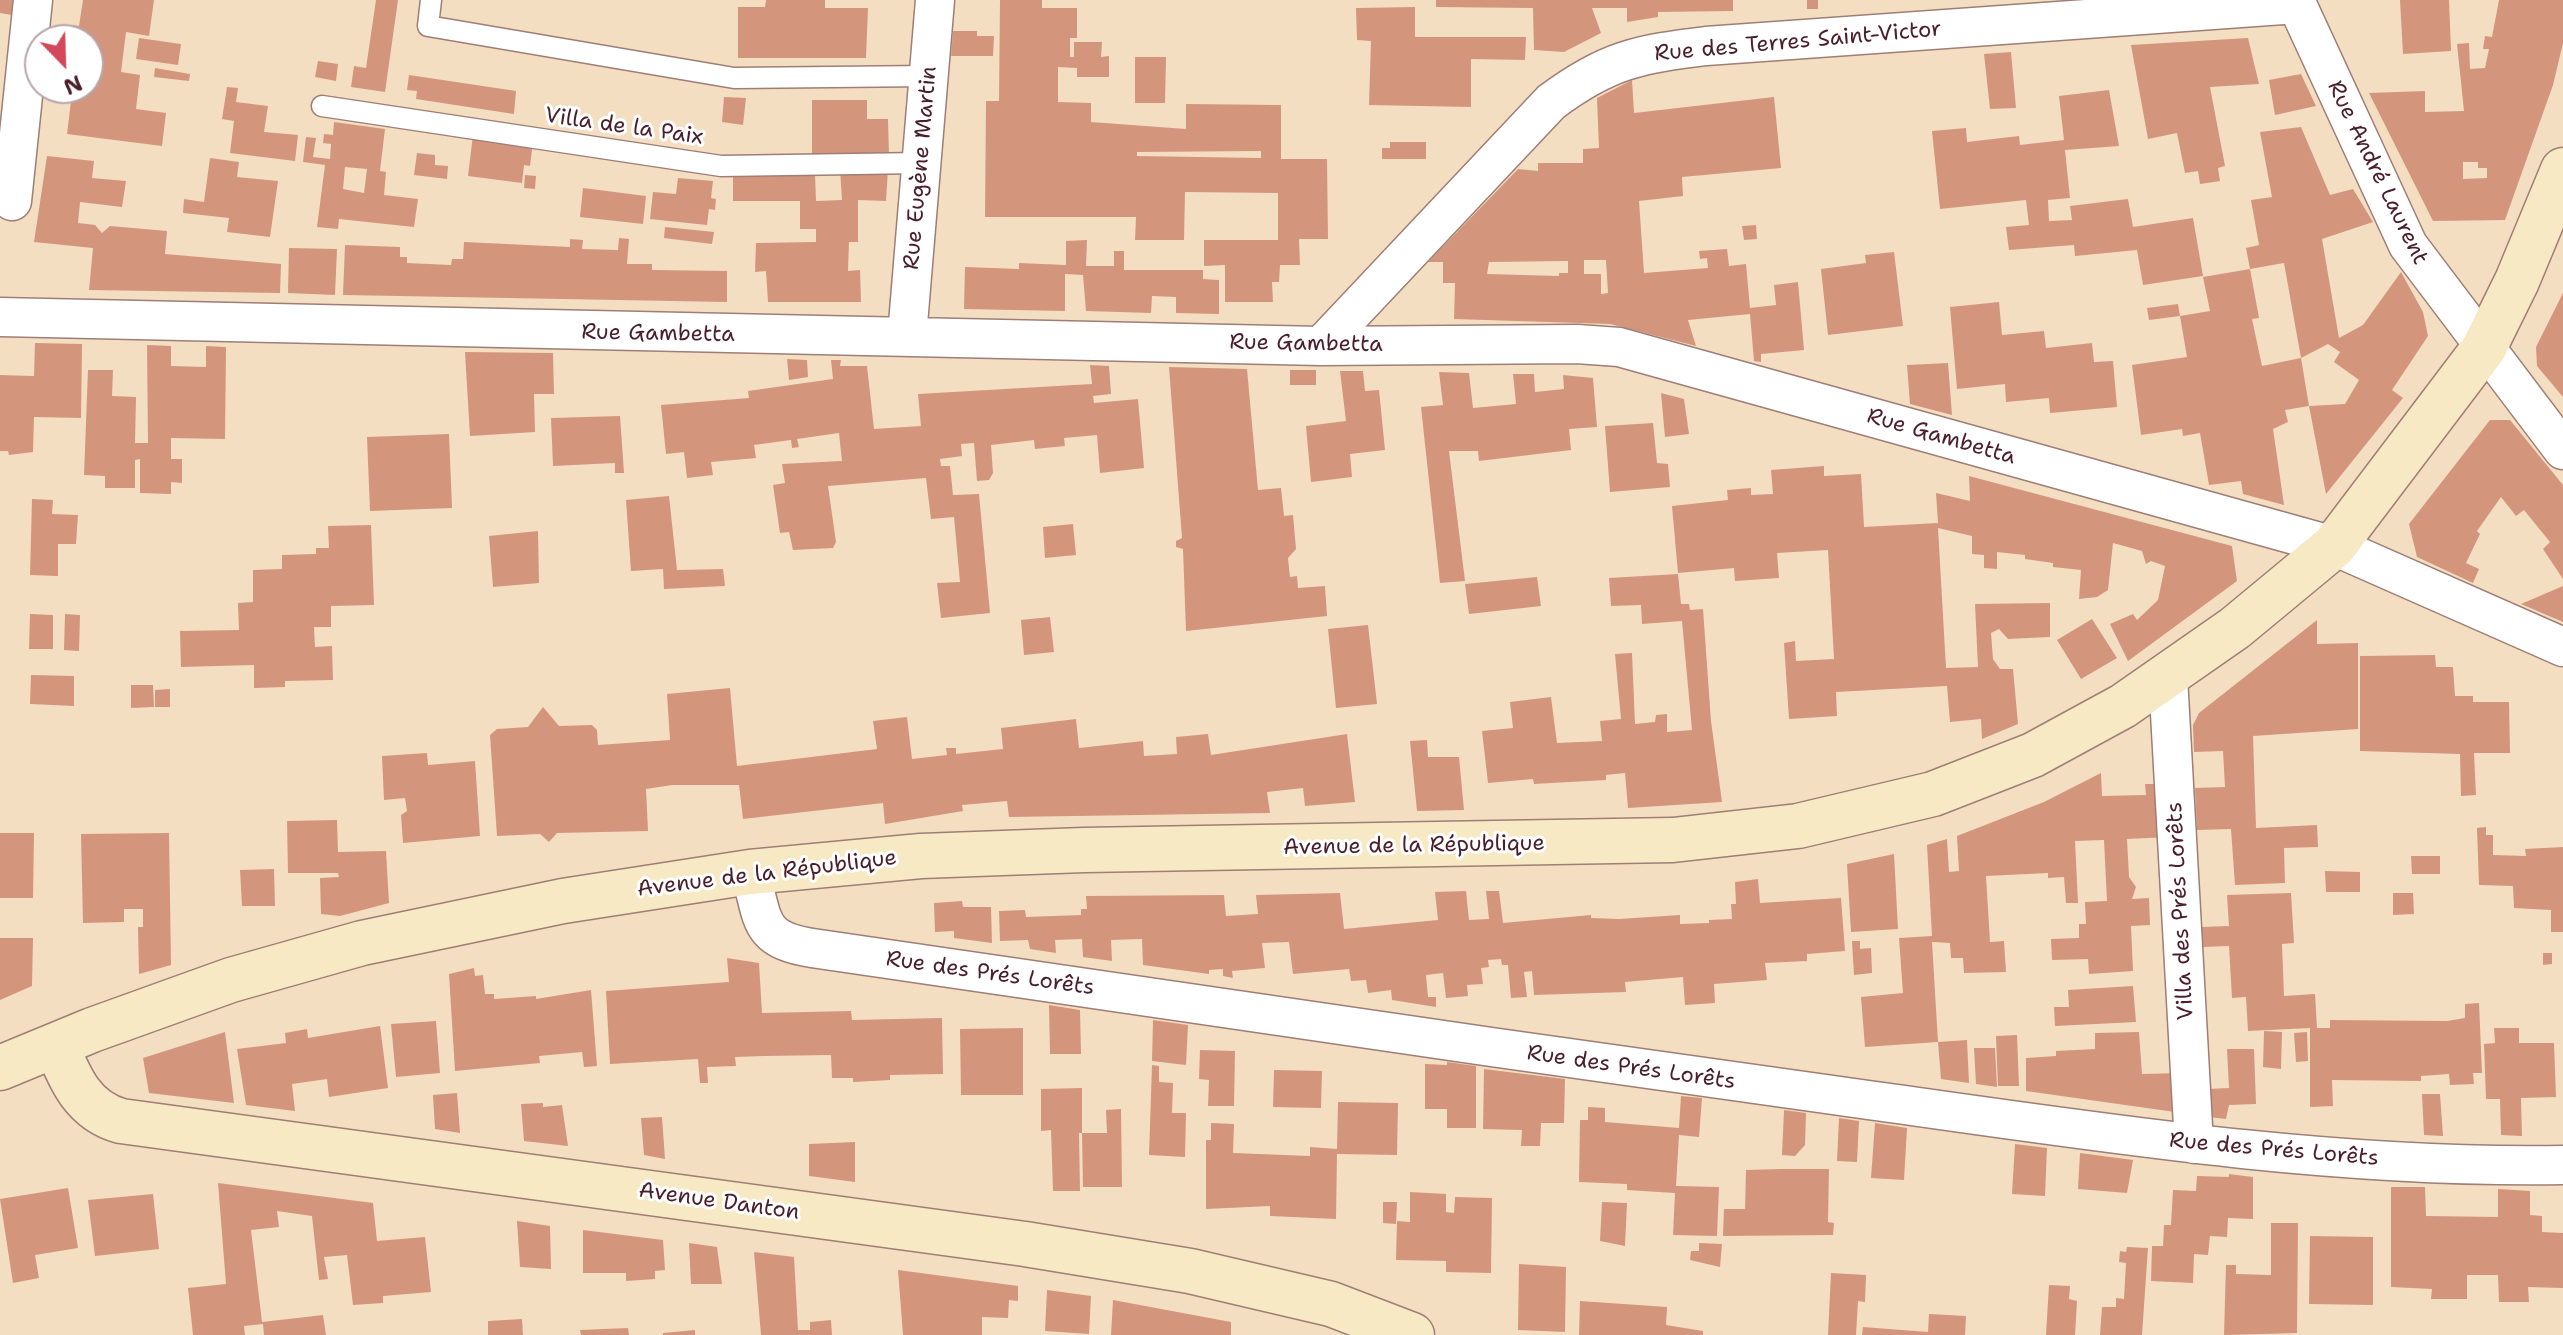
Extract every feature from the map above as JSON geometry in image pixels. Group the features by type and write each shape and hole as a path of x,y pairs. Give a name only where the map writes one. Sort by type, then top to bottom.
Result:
{"main road":[{"name":"Avenue de la République","path":"0,1068 92,1030 231,980 362,943 563,901 750,872 936,856 1611,843 1740,835 1888,807 1978,778 2062,741 2168,677 2245,620 2334,546 2484,348 2517,281 2563,170"},
{"name":"Avenue Danton","path":"57,1046 69,1077 87,1102 101,1115 121,1121 1040,1246 1190,1271 1303,1297 1331,1304 1412,1335"}],"street":[{"path":"12,201 33,0"},
{"name":"Rue Eugène Martin","path":"907,336 935,0"},
{"name":"Rue des Terres Saint-Victor","path":"1321,346 1551,102 1579,80 1628,57 1706,46 2296,2"},
{"name":"Rue André Laurent","path":"2296,2 2408,245 2563,450"},
{"name":"Rue Gambetta","path":"0,317 760,336 907,336 1321,346 1577,344 1619,347 2334,546 2563,647"},
{"name":"Villa des Prés Lorêts","path":"2168,677 2194,1144"},
{"name":"Rue des Prés Lorêts","path":"750,872 769,932 790,944 1436,1041 2194,1144 2326,1157 2563,1165"}],"lane":[{"path":"431,0 428,26 734,78 929,76"},
{"name":"Villa de la Paix","path":"322,106 721,166 921,163"}],"building":[{"path":"0,0 14,0 12,15 0,13"},
{"path":"83,0 154,0 149,36 126,32 121,72 140,75 136,109 166,113 162,146 67,134 71,104 104,104 104,24 79,24"},
{"path":"376,0 398,0 385,92 351,87 354,66 366,68"},
{"path":"766,0 825,0 825,8 868,8 866,58 738,58 738,7 765,7"},
{"path":"1000,0 1042,0 1042,8 1077,8 1077,38 1070,38 1070,57 1074,57 1074,42 1102,42 1101,57 1109,56 1109,77 1077,77 1077,68 1058,67 1058,102 1091,103 1091,122 1186,129 1186,104 1281,105 1281,159 1327,159 1328,239 1299,239 1300,265 1280,265 1279,282 1272,282 1273,302 1225,302 1225,265 1204,266 1204,240 1278,240 1278,193 1185,192 1184,240 1135,240 1136,217 985,217 986,101 999,101","holes":["1261,151 1261,158 1137,156 1137,152"]},
{"path":"1436,0 1733,0 1733,11 1658,12 1658,17 1627,22 1627,8 1592,8 1601,33 1564,52 1534,50 1533,8 1436,7"},
{"path":"1807,0 1818,0 1818,9 1807,9"},
{"path":"2400,0 2449,0 2451,51 2403,54"},
{"path":"2499,0 2563,0 2563,43 2553,85 2505,220 2433,221 2369,93 2425,91 2425,112 2464,111 2457,44 2469,43 2470,69 2485,68 2489,49 2483,49 2485,36 2492,37","holes":["2463,162 2478,162 2478,168 2487,168 2487,178 2463,179"]},
{"path":"1415,7 1415,37 1526,37 1525,60 1471,59 1471,107 1369,105 1371,41 1357,40 1356,8"},
{"path":"953,31 977,31 977,36 994,36 993,56 951,56"},
{"path":"139,38 181,44 178,65 136,59"},
{"path":"2248,38 2259,84 2210,87 2225,166 2218,168 2220,181 2200,184 2198,171 2185,173 2177,133 2148,139 2131,45"},
{"path":"2011,52 2016,108 1990,109 1984,54"},
{"path":"1135,57 1166,57 1165,103 1135,103"},
{"path":"318,61 338,64 336,81 315,77"},
{"path":"155,68 190,74 189,81 154,77"},
{"path":"2301,74 2316,106 2275,115 2269,80"},
{"path":"409,75 516,91 514,114 416,99 417,91 407,90"},
{"path":"1632,80 1634,113 1774,97 1781,168 1682,177 1683,196 1639,201 1644,273 1708,268 1707,258 1700,259 1699,251 1727,249 1729,266 1746,264 1750,308 1776,305 1774,285 1798,282 1804,350 1761,354 1761,362 1754,361 1750,314 1688,320 1696,346 1610,324 1454,319 1455,283 1443,283 1443,262 1428,262 1518,169 1538,171 1538,163 1583,163 1583,149 1599,148 1597,98","holes":["1584,260 1606,260 1608,293 1601,294 1601,274 1584,274","1568,261 1568,273 1559,273 1559,276 1487,274 1489,262"]},
{"path":"227,87 238,88 236,102 268,106 264,132 298,135 295,161 230,153 234,121 222,119"},
{"path":"2109,90 2119,146 2065,150 2070,198 2048,200 2049,221 2072,220 2070,206 2128,199 2133,227 2193,218 2203,276 2143,285 2137,250 2075,256 2074,245 2009,250 2006,227 2029,225 2026,200 1940,209 1932,131 1966,128 1967,142 2019,136 2020,145 2064,140 2059,96"},
{"path":"724,97 746,98 743,125 722,122"},
{"path":"812,100 867,100 867,119 888,119 889,155 812,155"},
{"path":"334,122 385,129 380,171 386,172 384,195 418,199 414,227 339,219 338,229 317,227 325,165 303,162 306,137 316,138 313,157 330,159 331,144 323,143 324,134 333,135","holes":["345,167 367,169 364,193 343,189"]},
{"path":"2301,127 2330,195 2353,189 2373,222 2322,239 2339,338 2363,325 2401,272 2423,312 2428,336 2392,390 2403,398 2326,494 2309,406 2345,404 2359,380 2334,362 2340,352 2328,344 2301,358 2284,263 2250,269 2246,248 2259,245 2251,200 2272,197 2260,132"},
{"path":"473,135 533,142 530,166 524,165 522,183 468,176"},
{"path":"1390,142 1426,142 1426,159 1382,159 1382,148 1390,148"},
{"path":"417,153 435,155 435,165 448,166 447,179 414,175"},
{"path":"47,156 94,161 92,178 126,181 122,207 80,202 78,223 95,225 102,233 110,226 167,231 165,254 281,264 280,293 89,290 93,248 34,242"},
{"path":"210,158 239,162 237,177 278,181 270,237 227,232 229,218 183,213 184,199 204,202"},
{"path":"840,169 888,169 886,201 858,200 858,242 849,242 848,271 860,270 861,302 768,302 766,271 755,272 756,243 816,242 816,229 800,229 800,201 733,201 733,174 815,173 816,201 842,200"},
{"path":"525,175 536,176 535,189 524,188"},
{"path":"678,178 713,181 711,198 716,199 715,210 709,209 707,225 650,219 653,192 676,194"},
{"path":"583,188 646,196 643,224 580,217"},
{"path":"1756,225 1757,239 1744,240 1742,226"},
{"path":"665,227 714,232 712,244 664,238"},
{"path":"619,238 629,239 627,264 652,264 652,270 727,271 727,302 343,295 345,245 400,247 400,257 407,257 407,263 451,265 452,259 463,259 464,242 570,247 570,239 583,240 582,249 618,250"},
{"path":"1087,240 1086,266 1114,266 1114,251 1124,251 1124,270 1203,270 1203,279 1219,280 1219,314 1176,313 1176,297 1152,296 1151,313 1086,311 1083,275 1065,274 1065,311 964,309 965,267 1019,269 1019,263 1066,265 1066,241"},
{"path":"289,248 337,249 335,295 288,293"},
{"path":"1894,252 1903,326 1828,335 1821,269 1866,263 1865,255"},
{"path":"2250,269 2259,318 2252,319 2262,366 2301,358 2309,406 2285,410 2288,422 2273,429 2284,505 2243,494 2241,481 2209,485 2200,433 2183,436 2182,429 2141,435 2132,365 2187,357 2180,316 2210,311 2203,277"},
{"path":"2563,293 2563,397 2537,366 2536,347"},
{"path":"1999,302 2002,335 2044,331 2046,348 2092,343 2094,362 2113,361 2117,407 2050,413 2049,398 2006,402 2005,384 1957,389 1950,307"},
{"path":"2178,304 2180,316 2149,320 2147,308"},
{"path":"35,343 82,344 81,418 34,417 33,452 9,455 8,451 0,451 0,375 34,376"},
{"path":"147,345 171,346 171,366 206,367 206,346 226,347 225,439 171,438 171,459 182,459 182,483 171,482 171,494 140,493 140,459 135,460 135,488 105,488 105,476 84,475 88,370 113,370 112,396 136,397 135,443 148,443"},
{"path":"465,352 553,353 554,394 534,394 535,432 470,436"},
{"path":"787,359 807,360 808,377 789,380"},
{"path":"831,360 841,360 840,366 867,366 874,429 921,426 918,394 1092,384 1090,365 1109,366 1111,394 1093,396 1094,403 1138,399 1144,468 1100,473 1097,435 1064,438 1065,446 1035,449 1034,440 991,445 993,473 989,480 977,481 974,443 961,444 962,456 940,459 941,466 950,466 953,495 979,494 990,613 941,618 937,583 960,582 954,517 931,519 926,478 828,486 836,542 833,548 793,550 789,532 780,533 773,485 785,483 782,464 842,461 839,433 797,439 799,447 792,448 791,440 754,445 756,458 711,462 713,475 687,478 684,452 666,454 661,405 749,398 748,391 833,379"},
{"path":"1948,363 1952,415 1910,404 1907,365"},
{"path":"1169,367 1247,369 1258,490 1281,488 1284,516 1293,515 1296,549 1288,558 1290,577 1297,576 1298,588 1325,586 1327,616 1186,631 1183,549 1176,547 1176,541 1182,538"},
{"path":"1290,370 1316,370 1316,385 1290,385"},
{"path":"1340,371 1363,371 1365,391 1379,390 1385,450 1350,454 1352,477 1311,482 1306,426 1346,421"},
{"path":"1439,372 1469,373 1473,408 1516,404 1513,374 1534,374 1535,392 1564,389 1563,375 1593,378 1597,427 1569,429 1571,450 1479,461 1478,451 1449,451 1465,581 1440,583 1421,407 1443,405"},
{"path":"1661,393 1684,399 1689,434 1665,437"},
{"path":"620,416 624,473 615,473 615,463 553,466 551,418"},
{"path":"2490,420 2510,420 2563,485 2563,579 2543,549 2550,542 2524,510 2516,516 2501,497 2477,531 2480,534 2466,563 2479,569 2473,583 2417,557 2409,524"},
{"path":"1653,423 1657,463 1668,464 1670,487 1610,492 1605,426"},
{"path":"449,434 452,508 370,511 367,437"},
{"path":"1824,466 1824,476 1861,474 1864,527 1938,523 1936,493 1970,501 1969,476 2232,546 2237,581 2128,661 2110,624 2133,614 2137,620 2158,600 2165,566 2151,561 2146,564 2142,551 2113,543 2108,590 2097,597 2079,599 2081,570 2053,567 2053,563 2025,559 2025,555 1997,552 1997,569 1984,568 1984,555 1972,554 1972,536 1938,528 1946,668 1978,667 1975,604 2050,603 2050,637 2008,639 1999,629 1991,633 1993,659 2000,669 2013,669 2018,724 1982,739 1981,719 1950,722 1947,686 1836,692 1837,716 1789,719 1784,643 1795,641 1796,661 1834,659 1828,550 1777,553 1779,578 1735,581 1734,568 1678,573 1672,506 1728,500 1727,490 1751,488 1751,495 1773,494 1771,470"},
{"path":"669,496 677,570 723,569 725,586 664,589 663,569 631,571 626,500"},
{"path":"32,499 53,500 52,514 78,515 76,544 58,544 58,576 30,575"},
{"path":"1073,524 1076,555 1045,558 1043,527"},
{"path":"371,525 374,605 331,606 331,627 314,627 315,647 332,646 333,680 285,681 285,687 254,688 254,665 181,667 180,631 239,630 238,603 253,602 253,570 282,569 282,555 316,554 316,548 329,548 328,526"},
{"path":"538,531 539,583 493,587 489,536"},
{"path":"1678,574 1681,604 1689,604 1690,610 1703,609 1711,721 1722,802 1628,808 1625,773 1606,775 1606,780 1534,784 1533,779 1488,783 1482,731 1513,728 1510,702 1551,697 1557,743 1602,741 1600,721 1621,719 1615,654 1632,653 1635,724 1655,722 1656,715 1667,714 1667,732 1692,730 1682,621 1642,624 1641,605 1611,606 1609,578"},
{"path":"1537,577 1541,606 1469,614 1465,584"},
{"path":"2563,586 2563,622 2521,604"},
{"path":"30,614 53,615 53,649 29,649"},
{"path":"65,614 80,615 79,651 64,650"},
{"path":"1050,617 1054,652 1024,655 1021,620"},
{"path":"2092,619 2117,658 2081,679 2057,640"},
{"path":"2317,620 2317,644 2358,643 2358,729 2253,736 2256,828 2317,825 2318,847 2284,848 2285,883 2235,885 2231,829 2197,830 2195,788 2225,787 2223,751 2194,752 2193,725 2199,713"},
{"path":"1368,625 1377,704 1336,708 1328,629"},
{"path":"2435,655 2436,667 2453,667 2455,696 2473,696 2473,702 2509,702 2510,753 2474,753 2476,795 2461,796 2460,754 2360,751 2360,656"},
{"path":"31,675 74,676 74,706 30,704"},
{"path":"131,685 153,685 154,707 131,708"},
{"path":"730,688 737,766 877,749 873,721 907,717 912,759 947,755 946,748 956,748 956,754 1003,749 1001,728 1076,719 1079,748 1143,741 1144,756 1177,754 1176,737 1208,734 1211,755 1347,734 1355,802 1305,806 1303,788 1267,792 1270,813 1009,817 1007,801 962,805 963,811 885,824 883,803 743,819 739,785 672,785 646,789 648,831 557,833 549,842 540,834 497,836 490,735 497,729 528,727 543,707 559,726 592,725 597,730 598,745 670,740 667,694"},
{"path":"170,689 170,707 155,707 155,690"},
{"path":"1427,740 1428,757 1459,757 1464,810 1417,811 1410,741"},
{"path":"427,753 428,765 475,761 480,836 403,843 401,815 407,811 405,798 384,800 382,756"},
{"path":"2101,773 2102,796 2146,795 2145,784 2168,784 2170,837 2127,839 2129,877 2136,887 2132,899 2149,898 2150,925 2131,926 2133,971 2089,974 2088,959 2052,960 2051,939 2079,938 2079,924 2086,924 2085,902 2107,901 2104,840 2075,841 2078,903 2066,903 2064,877 2048,878 2048,873 1986,876 1990,942 2004,941 2006,972 1964,973 1963,958 1951,958 1950,943 1932,942 1938,1042 1865,1047 1861,997 1903,993 1899,938 1932,936 1927,845 1947,839 1949,872 1959,871 1957,836 2044,802"},
{"path":"337,820 338,852 386,851 389,903 340,916 321,914 320,878 339,877 338,873 288,873 287,821"},
{"path":"2486,827 2486,835 2493,835 2493,855 2526,856 2525,849 2563,847 2563,932 2551,932 2551,910 2514,908 2513,886 2479,885 2477,828"},
{"path":"0,833 34,833 33,898 0,898"},
{"path":"169,833 171,965 139,974 138,927 143,927 143,909 124,909 124,922 83,923 81,834"},
{"path":"1894,854 1898,929 1851,932 1847,864"},
{"path":"2411,856 2440,856 2440,874 2412,874"},
{"path":"274,869 275,906 242,906 240,870"},
{"path":"2325,871 2360,872 2360,892 2326,892"},
{"path":"1758,879 1760,903 1841,898 1845,951 1807,954 1807,961 1765,963 1767,980 1714,984 1715,1003 1685,1005 1683,977 1625,982 1626,992 1534,995 1532,971 1524,972 1527,997 1511,998 1508,965 1502,965 1501,959 1488,960 1489,967 1481,968 1483,984 1467,985 1468,996 1446,998 1443,973 1426,975 1428,997 1436,997 1436,1007 1392,1000 1391,990 1368,993 1366,980 1351,981 1349,969 1293,974 1289,942 1262,943 1265,968 1232,971 1233,978 1223,976 1223,969 1209,970 1209,974 1143,965 1142,939 1111,940 1112,961 1083,957 1082,939 1055,940 1056,953 1030,949 1028,940 1000,941 999,911 1025,910 1026,917 1081,915 1081,909 1087,909 1086,896 1224,895 1226,916 1258,914 1256,895 1340,893 1344,929 1438,920 1435,892 1466,891 1469,920 1489,919 1486,891 1499,891 1503,923 1591,915 1591,918 1619,919 1680,915 1680,924 1709,923 1709,920 1732,919 1731,904 1736,904 1735,882"},
{"path":"2291,893 2294,943 2282,944 2284,996 2315,994 2317,1028 2330,1028 2330,1020 2447,1021 2465,1018 2465,1004 2479,1003 2482,1073 2473,1073 2474,1084 2450,1085 2449,1074 2421,1076 2421,1081 2332,1080 2333,1106 2310,1107 2310,1028 2248,1031 2246,997 2232,998 2229,946 2202,947 2201,927 2229,926 2227,895"},
{"path":"2393,893 2413,893 2414,914 2393,915"},
{"path":"962,901 963,907 991,907 992,943 954,938 954,931 935,932 934,903"},
{"path":"0,938 33,938 32,986 0,1000"},
{"path":"1852,941 1860,941 1860,949 1871,948 1872,973 1854,975"},
{"path":"2543,953 2552,953 2552,964 2543,965"},
{"path":"727,958 759,963 762,1013 851,1011 852,1020 942,1018 943,1074 890,1075 890,1080 853,1082 853,1078 832,1078 831,1055 735,1057 736,1066 707,1067 708,1083 700,1083 698,1059 610,1064 606,991 729,982"},
{"path":"474,968 475,976 483,975 485,994 494,994 494,999 536,996 536,999 591,990 597,1066 584,1067 582,1052 539,1056 540,1063 455,1071 449,974"},
{"path":"2133,986 2136,1022 2055,1026 2054,1007 2069,1007 2068,990"},
{"path":"1049,1005 1080,1010 1081,1054 1050,1054"},
{"path":"1153,1020 1188,1025 1186,1065 1152,1061"},
{"path":"436,1021 440,1073 396,1077 391,1024"},
{"path":"380,1026 388,1088 329,1097 327,1079 292,1084 295,1111 246,1105 237,1049 286,1043 285,1033 307,1029 308,1038"},
{"path":"1023,1028 1023,1095 961,1095 960,1029"},
{"path":"2494,1028 2519,1028 2519,1043 2554,1043 2556,1097 2521,1098 2522,1136 2501,1135 2500,1099 2486,1099 2484,1044 2495,1043"},
{"path":"2264,1031 2282,1032 2281,1069 2263,1067"},
{"path":"225,1032 234,1103 149,1093 143,1058"},
{"path":"2139,1032 2142,1074 2181,1073 2182,1113 2026,1091 2026,1058 2056,1056 2056,1051 2095,1049 2095,1033"},
{"path":"2307,1032 2308,1061 2296,1062 2294,1033"},
{"path":"2017,1035 2019,1086 1998,1086 1996,1036"},
{"path":"1967,1040 1969,1083 1941,1079 1938,1042"},
{"path":"1974,1048 1995,1048 1997,1087 1976,1084"},
{"path":"2227,1049 2254,1049 2256,1104 2229,1105 2226,1119 2209,1117 2208,1089 2229,1088"},
{"path":"1200,1050 1235,1051 1234,1106 1208,1106 1209,1080 1199,1079"},
{"path":"1447,1062 1476,1066 1476,1128 1447,1128 1447,1109 1425,1109 1425,1064 1447,1065"},
{"path":"1152,1065 1159,1066 1159,1082 1173,1083 1172,1113 1186,1113 1185,1157 1149,1155"},
{"path":"1484,1069 1565,1079 1564,1123 1541,1123 1540,1146 1521,1146 1522,1130 1483,1129"},
{"path":"1274,1070 1322,1071 1321,1108 1273,1107"},
{"path":"1082,1088 1080,1191 1053,1191 1051,1130 1041,1131 1041,1089"},
{"path":"457,1093 460,1133 435,1129 433,1095"},
{"path":"2422,1094 2440,1094 2443,1136 2424,1135"},
{"path":"1681,1096 1702,1098 1699,1137 1679,1135 1676,1186 1719,1187 1717,1236 1673,1235 1675,1193 1627,1190 1627,1184 1579,1182 1580,1120 1588,1120 1588,1107 1605,1108 1605,1122 1679,1128"},
{"path":"1338,1102 1398,1103 1397,1155 1337,1154 1336,1219 1270,1216 1270,1206 1206,1209 1206,1140 1211,1140 1211,1123 1234,1124 1233,1153 1310,1156 1310,1147 1337,1149"},
{"path":"543,1103 543,1107 562,1105 568,1146 524,1141 521,1104"},
{"path":"1121,1109 1122,1187 1083,1187 1082,1133 1107,1133 1106,1110"},
{"path":"1784,1110 1806,1113 1805,1145 1795,1156 1782,1155"},
{"path":"662,1117 665,1159 644,1155 641,1118"},
{"path":"1839,1118 1859,1121 1857,1162 1837,1161"},
{"path":"1875,1123 1907,1128 1904,1180 1871,1178"},
{"path":"855,1142 855,1182 809,1176 809,1144"},
{"path":"2015,1144 2047,1148 2045,1196 2012,1194"},
{"path":"2080,1153 2133,1160 2127,1193 2078,1189"},
{"path":"1829,1169 1828,1222 1834,1223 1833,1235 1723,1236 1724,1209 1745,1209 1746,1170"},
{"path":"2229,1174 2253,1177 2253,1219 2228,1218 2227,1237 2210,1236 2208,1255 2194,1254 2193,1283 2151,1281 2152,1246 2163,1246 2164,1225 2171,1225 2173,1190 2196,1191 2197,1176 2229,1177"},
{"path":"218,1183 373,1203 377,1241 425,1237 431,1292 383,1296 383,1303 353,1305 347,1255 324,1257 328,1279 319,1280 312,1216 277,1211 279,1227 251,1230 262,1322 323,1315 326,1335 264,1335 263,1324 244,1326 245,1335 193,1335 188,1288 226,1284"},
{"path":"2391,1187 2425,1187 2426,1216 2498,1217 2498,1189 2530,1191 2530,1215 2542,1216 2542,1232 2563,1233 2563,1288 2528,1287 2529,1302 2499,1302 2498,1275 2467,1275 2467,1299 2431,1299 2432,1289 2391,1287"},
{"path":"68,1188 78,1248 35,1255 39,1278 13,1283 0,1199"},
{"path":"1410,1192 1446,1194 1446,1212 1454,1213 1455,1197 1492,1198 1491,1273 1446,1272 1446,1261 1396,1260 1397,1221 1410,1222"},
{"path":"153,1194 159,1249 95,1256 88,1200"},
{"path":"1383,1202 1397,1202 1396,1224 1383,1223"},
{"path":"1602,1202 1627,1203 1625,1246 1600,1241"},
{"path":"517,1221 550,1226 551,1269 520,1267"},
{"path":"2271,1223 2298,1223 2297,1333 2224,1335 2226,1265 2236,1265 2236,1274 2271,1275"},
{"path":"583,1230 663,1240 665,1270 655,1271 655,1279 626,1281 626,1273 583,1273"},
{"path":"2310,1236 2373,1237 2373,1305 2309,1304"},
{"path":"689,1243 717,1247 722,1284 691,1284"},
{"path":"1699,1243 1722,1244 1720,1267 1690,1260 1691,1251 1699,1251"},
{"path":"2127,1247 2148,1248 2142,1335 2100,1335 2102,1307 2116,1307 2116,1298 2124,1299 2126,1263 2119,1262 2120,1251 2126,1252"},
{"path":"754,1252 794,1257 798,1330 810,1330 810,1322 831,1320 832,1335 761,1335"},
{"path":"1519,1264 1566,1267 1565,1332 1518,1330"},
{"path":"898,1270 1018,1286 1018,1301 1009,1300 1008,1318 982,1317 982,1335 903,1335"},
{"path":"1831,1273 1866,1275 1865,1302 1858,1301 1856,1335 1828,1335"},
{"path":"2049,1285 2070,1286 2069,1299 2077,1301 2075,1335 2046,1335"},
{"path":"1047,1290 1091,1296 1089,1334 1045,1331"},
{"path":"1113,1300 1231,1322 1231,1335 1111,1335"},
{"path":"1580,1301 1667,1307 1666,1325 1703,1331 1703,1335 1579,1335"},
{"path":"1929,1314 1966,1316 1965,1335 1862,1335 1863,1327 1928,1332"},
{"path":"522,1319 523,1335 488,1335 488,1321"},
{"path":"628,1328 629,1335 581,1335 580,1330"},
{"path":"695,1330 695,1335 663,1335 663,1333"}]}
